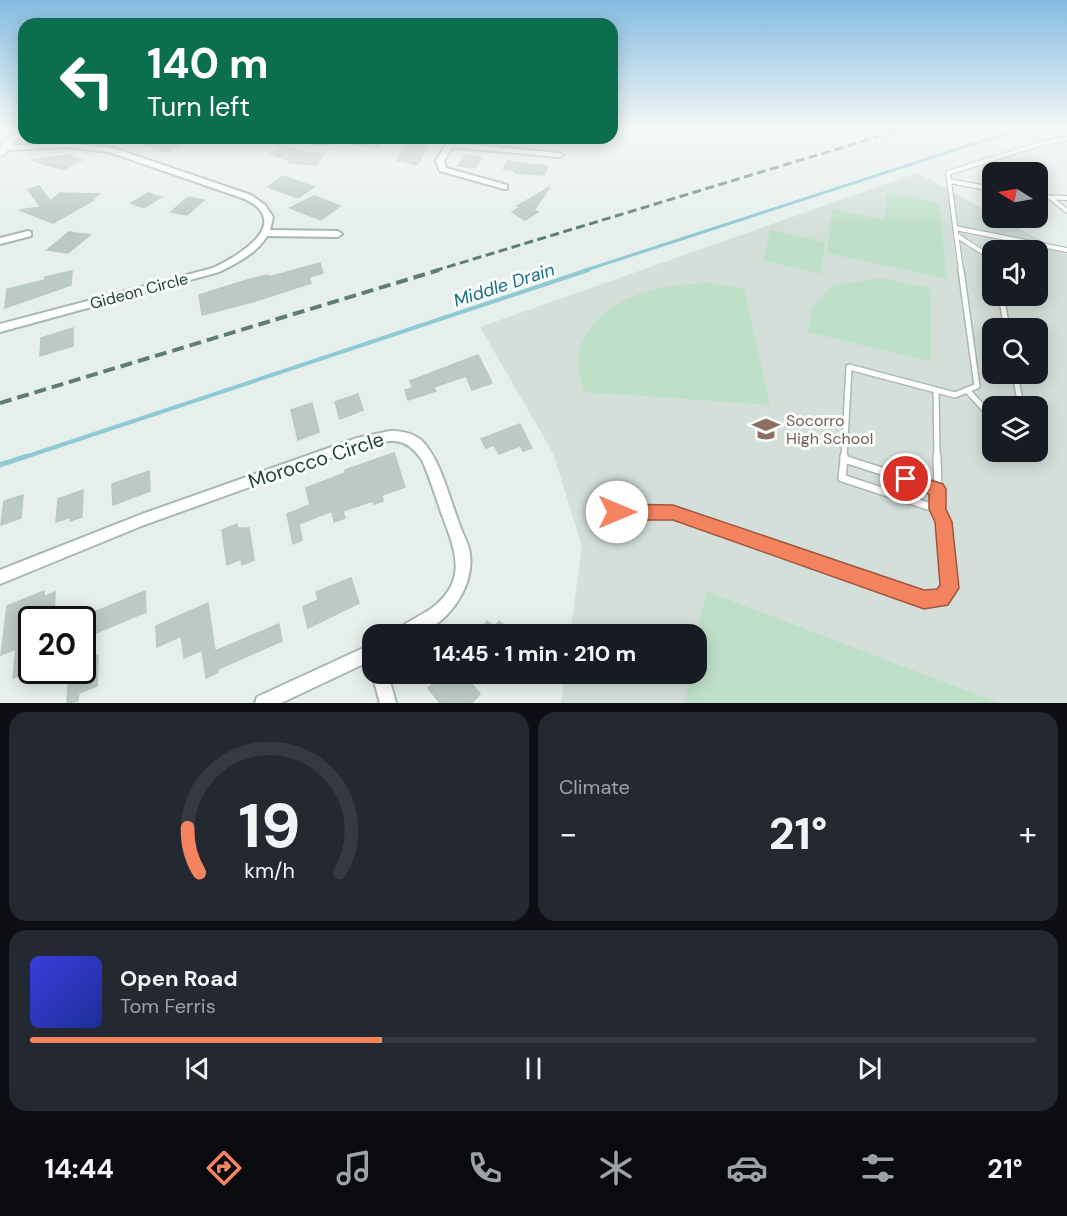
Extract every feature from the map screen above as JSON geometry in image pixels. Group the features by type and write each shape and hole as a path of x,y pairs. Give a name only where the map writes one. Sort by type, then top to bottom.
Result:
{"street":[{"path":"150,163 257,202 264,208 268,218 265,232 338,234"},
{"path":"440,163 443,170 504,187"},
{"name":"Gideon Circle","path":"0,328 216,270 250,252 265,232"},
{"path":"0,241 28,234"},
{"name":"Morocco Circle","path":"0,577 142,520 357,443 390,435 415,441 428,455 463,553 463,578 451,600 437,615 421,624"},
{"path":"263,703 362,657"},
{"path":"383,684 388,703"}],"lane":[{"path":"937,509 842,478 849,367 955,395 977,386 948,173 980,163"},
{"path":"949,181 982,187"},
{"path":"1050,198 1067,198"},
{"path":"1050,198 1067,212"},
{"path":"955,228 1067,250"},
{"path":"956,236 982,252"},
{"path":"617,512 673,512 924,600 942,598 950,588 943,522 937,509 936,390"},
{"path":"967,390 982,407"},
{"path":"844,459 938,489"}],"shaded area":[{"name":"Socorro High School","path":"917,173 982,208 982,228 1018,228 1041,240 982,240 982,306 1048,306 1048,244 1067,254 1067,703 561,703 564,684 707,684 707,624 571,624 582,546 553,453 480,327"}],"green space":[{"path":"886,193 939,203 947,279 827,253 832,209 885,220"},
{"path":"770,230 825,242 821,274 764,261"},
{"path":"881,278 930,288 931,362 808,332 812,308 833,285"},
{"path":"711,283 744,288 770,405 583,392 578,364 580,350 585,337 597,320 610,308 642,293 676,285"},
{"path":"706,591 999,703 684,703 688,684 707,684 707,624 700,624"}],"building":[{"path":"40,163 77,163 63,170"},
{"path":"288,163 318,163 316,165"},
{"path":"460,163 479,163 475,168 458,166"},
{"path":"506,163 548,166 544,175 515,173 516,171 503,169"},
{"path":"283,176 314,187 298,198 268,187"},
{"path":"39,186 50,201 61,193 99,194 91,199 94,200 53,223 19,210 41,207 28,190"},
{"path":"550,187 534,210 538,212 525,220 512,212 520,207 517,206"},
{"path":"148,193 161,197 144,208 131,203"},
{"path":"314,196 340,206 321,220 290,208"},
{"path":"188,197 204,200 187,215 171,212"},
{"path":"69,232 90,235 68,253 47,250"},
{"path":"320,263 323,273 309,277 311,283 202,315 199,295 247,280 268,275 269,277"},
{"path":"72,271 71,285 5,308 7,289"},
{"path":"73,328 73,346 40,356 41,338"},
{"path":"478,355 492,383 472,390 466,376 434,387 436,391 408,400 405,390 413,388 410,381"},
{"path":"358,394 363,410 340,419 335,402"},
{"path":"312,403 319,432 298,440 291,410"},
{"path":"520,424 532,448 523,451 520,446 499,454 494,445 486,448 481,439"},
{"path":"394,453 405,487 382,495 383,501 374,504 373,501 343,511 345,518 334,522 332,511 299,524 302,540 293,544 287,514 310,505 306,488 345,473 345,470"},
{"path":"149,471 150,491 113,505 112,484"},
{"path":"83,490 82,517 70,521 71,517 56,522 58,499"},
{"path":"23,495 21,518 1,525 4,501"},
{"path":"237,524 238,528 249,528 254,560 242,565 241,559 227,565 222,530"},
{"path":"351,578 359,603 308,628 303,607 318,600 316,592"},
{"path":"44,591 44,597 55,592 54,606 18,606 18,676 13,678 16,649 1,655 7,606"},
{"path":"145,591 146,612 96,633 96,611"},
{"path":"208,603 215,651 279,624 282,641 218,669 218,672 206,678 202,650 184,658 181,636 157,647 156,626"},
{"path":"98,655 97,686 79,693 78,701 67,703 68,684 96,684 96,656"},
{"path":"432,684 472,684 480,694 472,703 440,703 428,688"}],"waterway":[{"name":"Middle Drain","path":"583,271 915,163"},
{"name":"Middle Drain","path":"22,458 588,270"},
{"name":"Middle Drain","path":"0,465 27,456"}],"railway":[{"path":"434,271 792,163"},
{"path":"0,403 439,270"}],"place":[{"name":"Socorro High School","path":"766,429"}],"route":[{"path":"617,512 673,512 924,600 942,598 950,588 943,522 937,509 938,489 906,479"}]}
